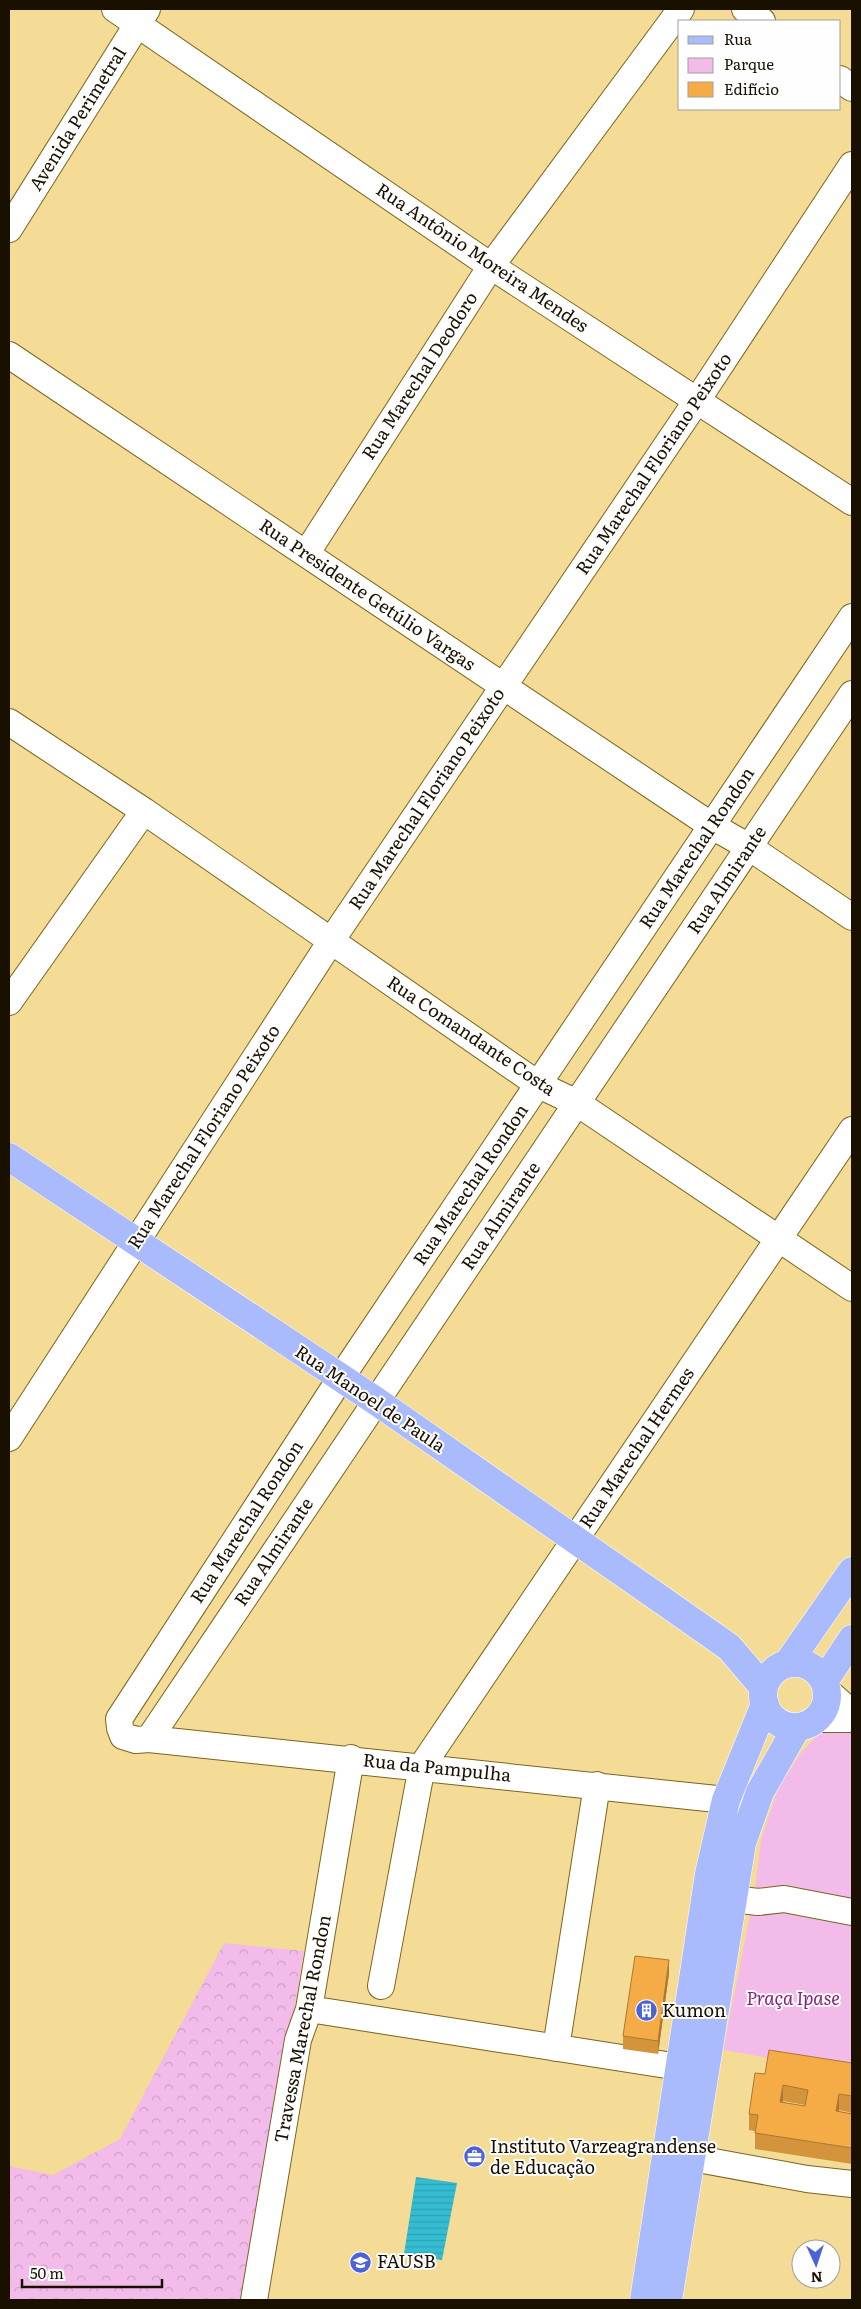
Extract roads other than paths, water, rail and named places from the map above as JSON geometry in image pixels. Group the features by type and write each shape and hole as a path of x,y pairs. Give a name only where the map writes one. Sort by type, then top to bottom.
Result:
{"main road":[{"name":"Rua Manoel de Paula","path":"9,1157 340,1379 376,1401 575,1539 774,1681"},
{"path":"644,2300 709,1874 726,1800 774,1681 852,1571"},
{"path":"668,2300 742,1843 760,1792 807,1723 823,1711 826,1686 852,1639"},
{"path":"774,1681 809,1666 826,1686"},
{"path":"774,1681 777,1721 787,1726 807,1723"}],"street":[{"name":"Rua Antônio Moreira Mendes","path":"115,9 142,16 491,266 698,399 852,502"},
{"name":"Rua Marechal Deodoro","path":"306,554 491,266 681,9"},
{"path":"745,9 761,20"},
{"name":"Avenida Perimetral","path":"9,230 142,16"},
{"path":"841,80 852,88"},
{"name":"Rua Marechal Floriano Peixoto","path":"9,1438 332,941 698,399 852,166"},
{"name":"Rua Presidente Getúlio Vargas","path":"9,355 712,826 749,847 852,917"},
{"name":"Rua Marechal Rondon","path":"149,1739 136,1740 123,1736 119,1719 340,1379 852,617"},
{"name":"Rua Almirante","path":"149,1739 852,694"},
{"name":"Rua Comandante Costa","path":"9,722 144,811 539,1085 577,1103 852,1288"},
{"path":"9,1002 144,811"},
{"name":"Rua Marechal Hermes","path":"422,1766 852,1130"},
{"path":"826,1686 852,1713"},
{"path":"807,1723 852,1720"},
{"name":"Rua da Pampulha","path":"149,1739 350,1758 726,1800"},
{"name":"Travessa Marechal Rondon","path":"254,2300 298,2040 309,2009 350,1758"},
{"path":"381,1986 422,1766"},
{"path":"556,2048 597,1785"},
{"path":"734,1890 758,1902 784,1899 852,1912"},
{"path":"309,2009 679,2067"},
{"path":"692,2158 807,2180 852,2184"}],"water":[{"path":"416,2177 457,2183 442,2260 404,2254"}],"place":[{"name":"Kumon","path":"646,2011"},
{"name":"Instituto Varzeagrandense de Educação","path":"474,2157"},
{"name":"FAUSB","path":"361,2262"}],"park label":[{"name":"Praça Ipase","path":"793,1999"}]}
